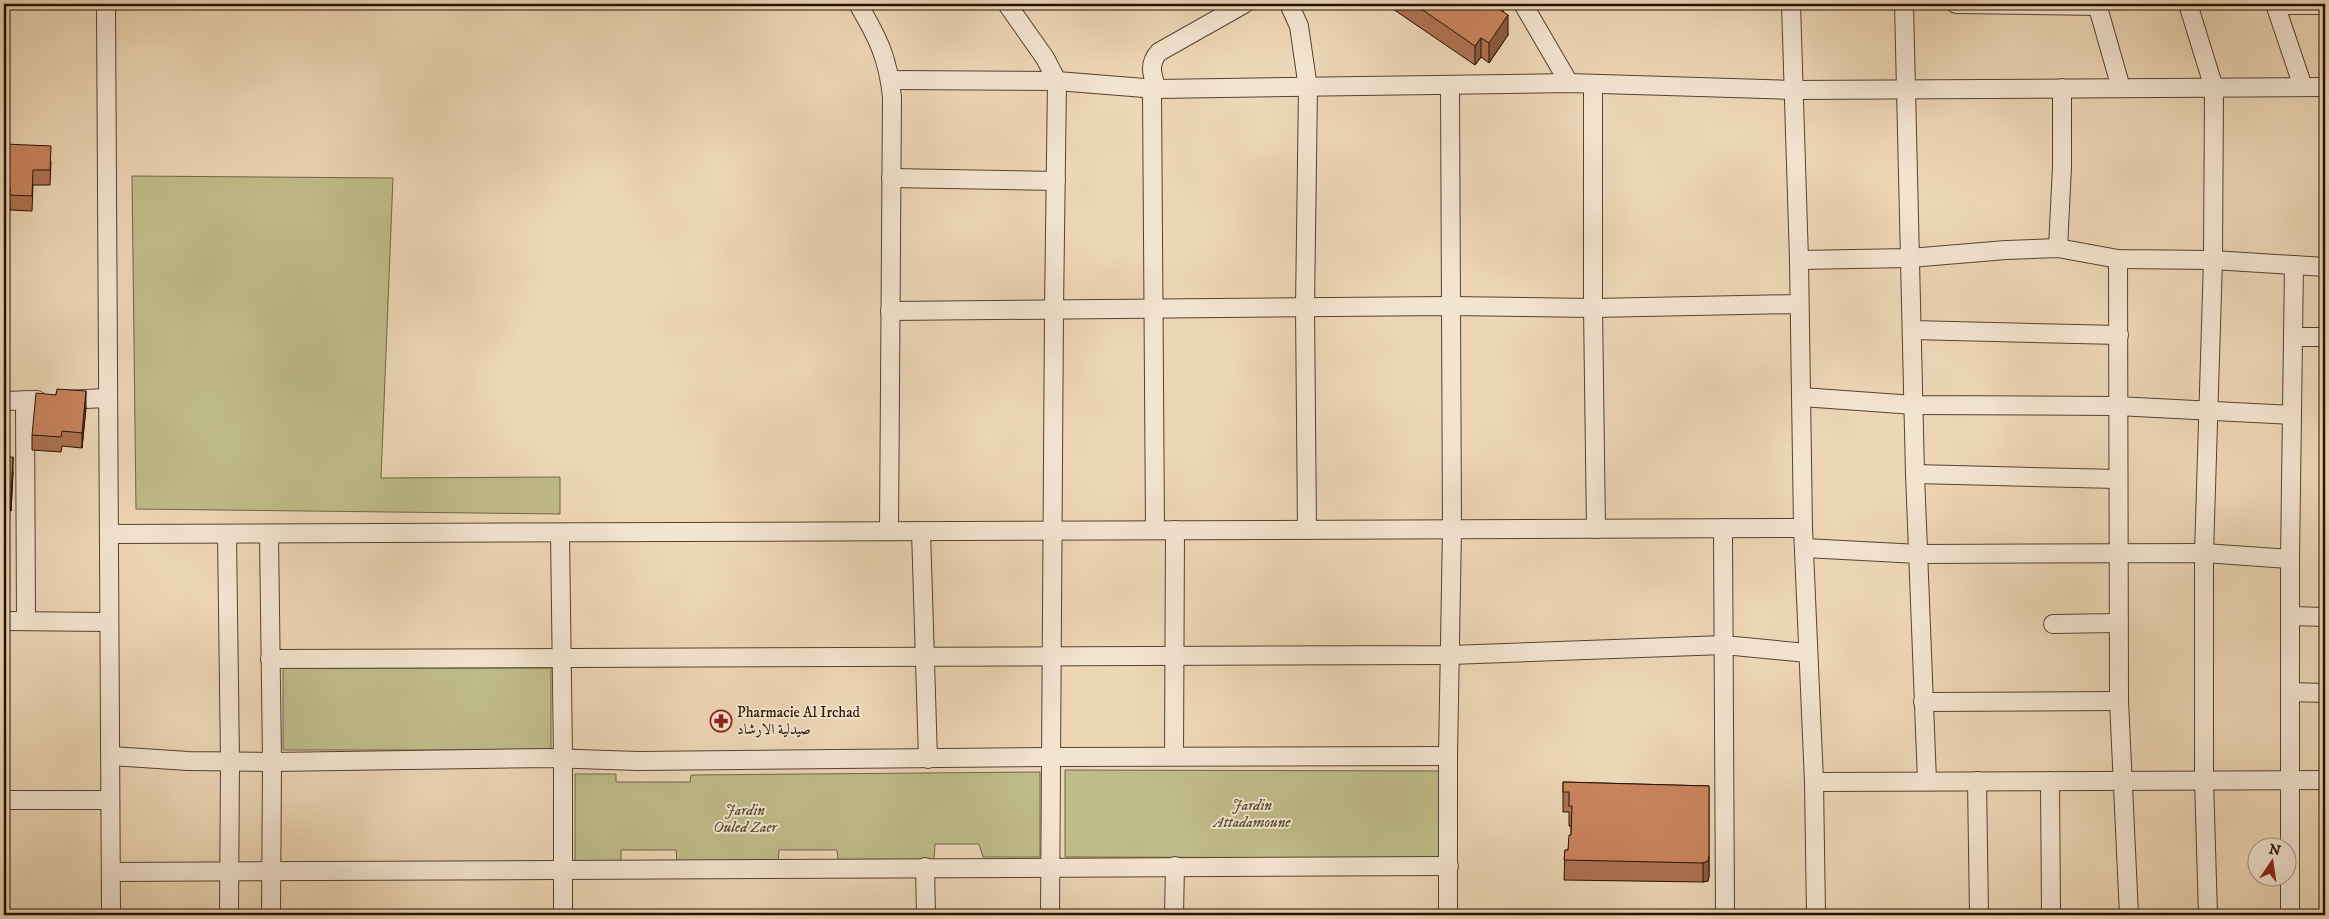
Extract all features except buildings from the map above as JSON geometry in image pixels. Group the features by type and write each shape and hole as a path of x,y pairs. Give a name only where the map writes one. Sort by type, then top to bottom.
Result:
{"street":[{"path":"106,4 111,915"},
{"path":"858,4 883,51 890,80 889,531"},
{"path":"1007,4 1045,58 1057,81 1050,915"},
{"path":"1155,530 1154,89 1151,68 1153,59 1159,52 1244,4"},
{"path":"1289,4 1299,26 1308,88 1305,307 1307,530"},
{"path":"1523,4 1569,83"},
{"path":"1790,4 1799,260 1803,528 1814,782 1816,915"},
{"path":"1904,4 1915,474 1928,781"},
{"path":"1956,4 2097,5 2121,88"},
{"path":"2188,4 2214,88 2213,260 2204,553 2204,780 2208,915"},
{"path":"2303,87 2276,4 2325,5"},
{"path":"890,80 1057,81 1154,89 1569,83 1793,90 2325,87"},
{"path":"1593,84 1593,308 1596,529"},
{"path":"1448,915 1448,756 1452,529 1450,86"},
{"path":"2058,248 2062,167 2062,88"},
{"path":"891,178 1056,181"},
{"path":"1799,260 1910,258 2006,250 2058,248 2118,259 2213,260 2325,266"},
{"path":"2118,259 2118,702 2129,915"},
{"path":"2290,915 2290,558 2294,265"},
{"path":"890,311 1450,306 1593,308 1799,304"},
{"path":"1912,330 2119,335"},
{"path":"2294,337 2325,337"},
{"path":"1802,397 1914,404 2117,406 2292,415"},
{"path":"4,401 107,398"},
{"path":"25,400 26,621"},
{"path":"1915,474 2117,479"},
{"path":"1723,528 1725,915"},
{"path":"109,534 1803,528"},
{"path":"1174,756 1175,530"},
{"path":"921,531 928,759"},
{"path":"560,533 563,915"},
{"path":"226,534 230,761 229,915"},
{"path":"269,534 272,762 271,915"},
{"path":"1805,548 1919,554 2119,555 2204,553 2290,558"},
{"path":"2290,616 2325,617"},
{"path":"4,621 109,622"},
{"path":"2053,624 2118,623"},
{"path":"270,659 1450,655 1724,645 1807,653"},
{"path":"2290,692 2325,693"},
{"path":"1924,702 2118,702"},
{"path":"111,756 272,762 563,758 638,761 928,759 1051,756 1448,756"},
{"path":"1814,782 2325,780"},
{"path":"1977,781 1979,915"},
{"path":"2050,781 2051,915"},
{"path":"4,800 110,800"},
{"path":"111,872 1051,866 1448,866"},
{"path":"1174,915 1175,866"},
{"path":"925,867 926,915"}],"green space":[{"path":"132,176 393,178 381,478 560,477 560,514 136,509"},
{"path":"283,668 551,668 551,750 283,750"},
{"name":"Jardin Attadamoune","path":"1065,770 1439,771 1439,858 1065,857"},
{"name":"Jardin Ouled Zaer","path":"1040,772 1040,857 983,857 979,844 935,844 934,860 838,860 837,850 779,850 778,863 677,863 676,850 621,850 621,864 575,864 575,774 616,774 616,782 690,782 691,775"}],"place":[{"name":"Pharmacie Al Irchad صيدلية الارشاد","path":"721,721"}]}
